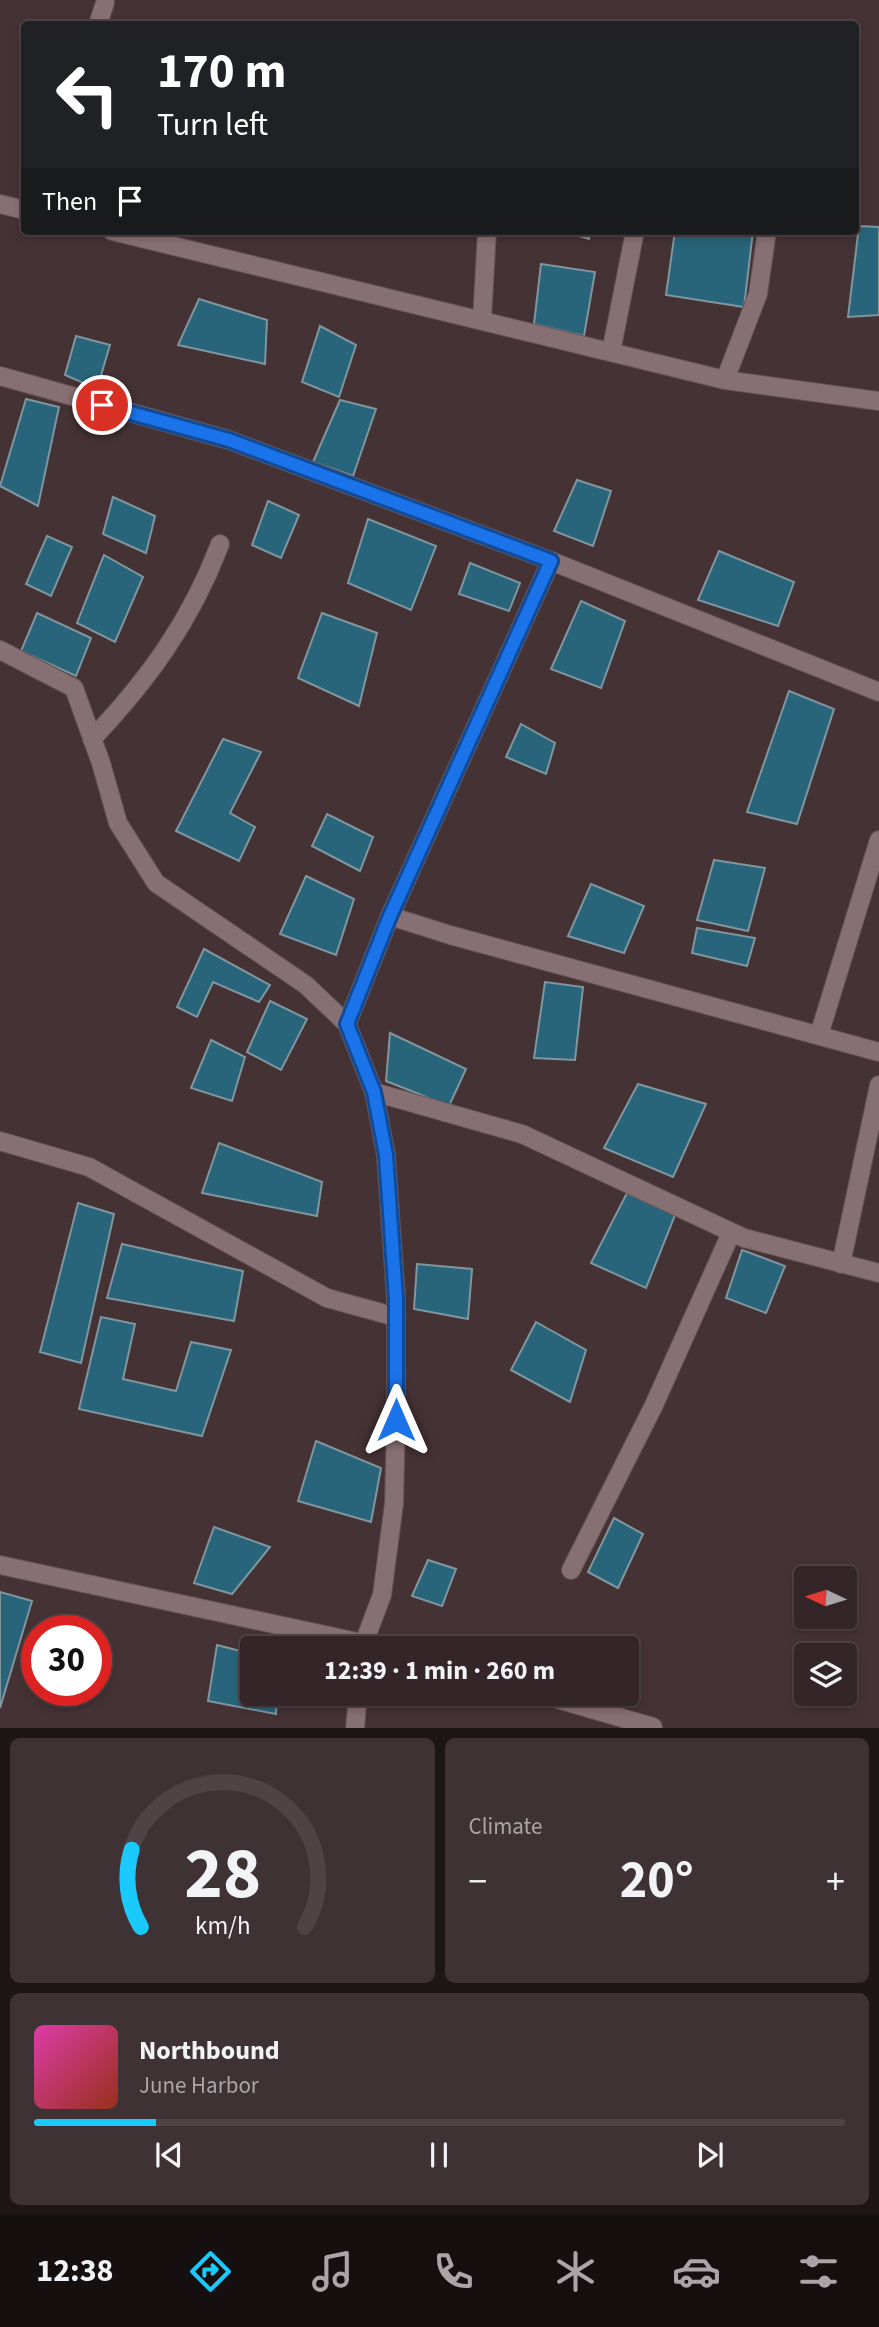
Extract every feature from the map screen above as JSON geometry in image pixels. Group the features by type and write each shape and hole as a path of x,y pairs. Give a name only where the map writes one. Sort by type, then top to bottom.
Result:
{"street":[{"path":"99,21 105,3"},
{"path":"0,204 21,209"},
{"path":"129,235 725,380 879,401"},
{"path":"482,320 487,235"},
{"path":"611,352 634,235"},
{"path":"725,380 758,294 766,235"},
{"path":"0,376 229,440 551,561 879,692"},
{"path":"92,739 139,690 180,629 206,582 220,544"},
{"path":"347,1024 390,916 551,561"},
{"path":"0,650 74,688 118,823 156,883 306,985 347,1024 374,1092 386,1155 396,1317 394,1504 382,1595 366,1636"},
{"path":"819,1035 879,840"},
{"path":"390,916 450,935 879,1052"},
{"path":"841,1264 879,1084"},
{"path":"374,1092 522,1134 732,1233 879,1273"},
{"path":"0,1141 89,1167 327,1298 396,1317"},
{"path":"570,1570 654,1405 732,1233"},
{"path":"0,1565 322,1636"},
{"path":"355,1728 357,1706"},
{"path":"581,1706 653,1727"}],"building":[{"path":"859,226 879,227 879,315 848,317"},
{"path":"674,235 753,235 744,307 666,295"},
{"path":"541,264 595,272 584,336 534,324"},
{"path":"199,299 267,320 265,364 178,345"},
{"path":"320,326 356,345 339,397 302,382"},
{"path":"76,336 110,345 97,389 65,375"},
{"path":"26,399 59,407 38,506 0,486"},
{"path":"340,400 376,409 353,476 313,462"},
{"path":"577,480 611,491 593,546 554,531"},
{"path":"113,497 155,516 146,553 103,534"},
{"path":"268,501 299,515 281,558 252,545"},
{"path":"368,519 436,546 411,610 348,583"},
{"path":"47,536 72,547 51,596 26,584"},
{"path":"719,551 794,582 778,626 698,600"},
{"path":"104,555 143,577 115,642 77,623"},
{"path":"470,563 520,583 509,611 459,594"},
{"path":"581,601 625,621 601,688 551,669"},
{"path":"37,613 91,638 76,676 21,651"},
{"path":"322,613 377,633 359,706 298,678"},
{"path":"789,691 834,709 797,824 747,812"},
{"path":"521,724 555,743 546,774 506,757"},
{"path":"223,739 261,752 230,813 255,827 239,861 176,831"},
{"path":"327,814 373,837 360,871 312,846"},
{"path":"714,860 765,868 748,931 697,920"},
{"path":"306,876 354,899 336,955 280,934"},
{"path":"591,884 644,906 624,953 568,936"},
{"path":"697,928 755,938 747,966 692,953"},
{"path":"204,949 270,985 259,1002 213,982 197,1017 177,1007"},
{"path":"545,982 583,987 575,1060 534,1058"},
{"path":"270,1001 307,1019 281,1070 247,1052"},
{"path":"390,1033 466,1069 449,1106 386,1081"},
{"path":"211,1040 245,1057 232,1101 191,1088"},
{"path":"638,1084 706,1104 673,1177 604,1148"},
{"path":"219,1143 322,1182 317,1216 202,1193"},
{"path":"627,1193 675,1215 646,1288 591,1263"},
{"path":"78,1203 114,1214 81,1363 40,1352"},
{"path":"122,1244 243,1271 234,1321 107,1298"},
{"path":"742,1250 785,1266 766,1313 726,1298"},
{"path":"417,1264 472,1269 468,1319 414,1309"},
{"path":"101,1317 135,1324 123,1379 176,1391 191,1342 231,1350 202,1436 79,1409"},
{"path":"536,1322 586,1350 570,1402 511,1370"},
{"path":"316,1441 381,1468 371,1522 298,1501"},
{"path":"614,1518 643,1534 618,1588 588,1572"},
{"path":"214,1527 270,1547 232,1594 194,1583"},
{"path":"428,1560 456,1569 442,1606 412,1596"},
{"path":"0,1592 32,1601 28,1615 21,1615 21,1638 0,1708"},
{"path":"217,1645 240,1651 240,1706 276,1706 276,1714 208,1701"}],"route":[{"path":"102,405 229,440 551,561 390,916 347,1024 374,1092 386,1155 396,1299 396,1420"}]}
